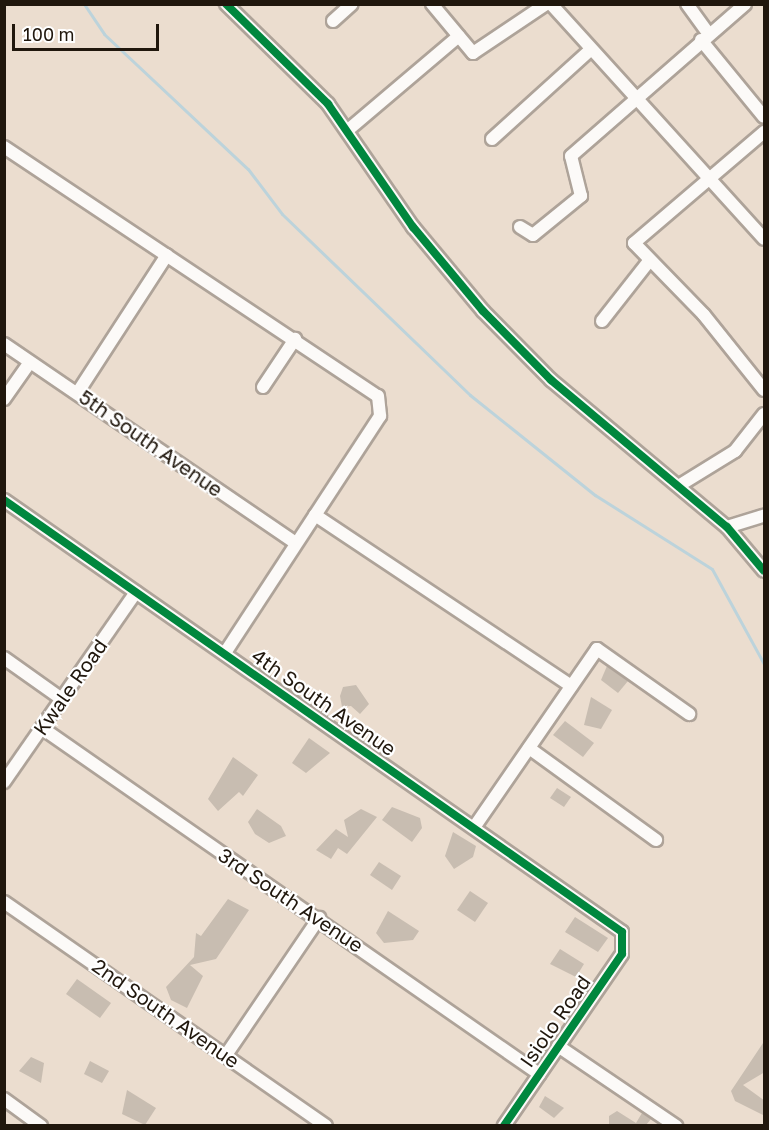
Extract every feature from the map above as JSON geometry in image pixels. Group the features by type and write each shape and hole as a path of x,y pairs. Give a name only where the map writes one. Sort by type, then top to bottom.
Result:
{"street":[{"path":"226,4 348,130 412,227 483,311 551,380 680,485 727,527 765,571"},
{"path":"333,21 352,4"},
{"path":"432,4 459,36 478,53 546,4"},
{"path":"551,4 634,100 765,239"},
{"path":"687,4 705,37 765,117"},
{"path":"520,227 533,235 581,196 571,156 745,4"},
{"path":"348,130 459,36"},
{"path":"492,139 590,50"},
{"path":"765,132 634,240 650,261 704,315 765,390"},
{"path":"4,147 294,338 378,396 382,405 315,515 225,653"},
{"path":"78,392 167,255"},
{"path":"602,321 650,261"},
{"path":"262,387 294,338"},
{"name":"5th South Avenue","path":"4,345 78,392 296,543"},
{"path":"4,399 30,362"},
{"path":"680,485 735,451 765,414"},
{"name":"4th South Avenue","path":"4,500 475,826 622,932"},
{"path":"315,515 571,686"},
{"path":"727,527 765,516"},
{"name":"Kwale Road","path":"4,782 136,592"},
{"path":"475,826 597,649 689,714"},
{"path":"4,658 62,699"},
{"name":"3rd South Avenue","path":"42,728 319,918 539,1074"},
{"path":"528,748 656,840"},
{"name":"2nd South Avenue","path":"4,902 326,1125"},
{"path":"226,1055 319,918"},
{"name":"Isiolo Road","path":"504,1125 622,954 622,932"},
{"path":"558,1046 676,1125"},
{"path":"4,1099 41,1125"}],"building":[{"path":"607,666 628,681 618,693 601,680"},
{"path":"356,685 369,704 360,714 351,706 342,707 340,696 343,687"},
{"path":"591,697 612,710 601,729 584,725"},
{"path":"565,721 594,743 583,757 553,735"},
{"path":"309,738 330,753 306,773 292,763"},
{"path":"233,757 258,775 243,796 239,792 218,811 208,799"},
{"path":"557,788 571,797 564,807 550,798"},
{"path":"392,807 420,818 422,828 412,842 382,820"},
{"path":"257,809 281,826 286,836 269,843 255,834 248,822"},
{"path":"361,809 377,817 347,854 338,848 331,859 316,850 336,829 348,837 344,820"},
{"path":"453,832 476,846 473,857 454,869 445,856"},
{"path":"379,862 401,876 392,890 370,875"},
{"path":"470,891 488,903 475,922 457,910"},
{"path":"228,899 249,910 216,959 190,965 203,976 187,1008 171,1000 166,987 194,957 196,933 201,936"},
{"path":"388,911 419,931 413,940 384,943 376,933"},
{"path":"575,917 608,938 598,952 565,932"},
{"path":"560,949 584,964 576,977 550,964"},
{"path":"77,979 111,1003 100,1018 66,994"},
{"path":"765,1040 765,1072 743,1085 765,1101 765,1116 735,1101 731,1091"},
{"path":"31,1057 44,1063 41,1083 19,1071"},
{"path":"90,1061 109,1071 102,1083 84,1074"},
{"path":"127,1090 156,1108 145,1125 122,1114"},
{"path":"545,1096 564,1108 554,1118 539,1107"},
{"path":"617,1111 636,1123 642,1113 651,1119 646,1125 609,1125 609,1116"}],"waterway":[{"path":"84,4 104,34 248,169 282,214 470,395 595,495 712,569 764,664"}],"cycle path":[{"path":"226,4 328,104 413,227 483,311 551,380 727,527 764,571"},
{"path":"4,500 622,932 622,954 504,1126"}]}
